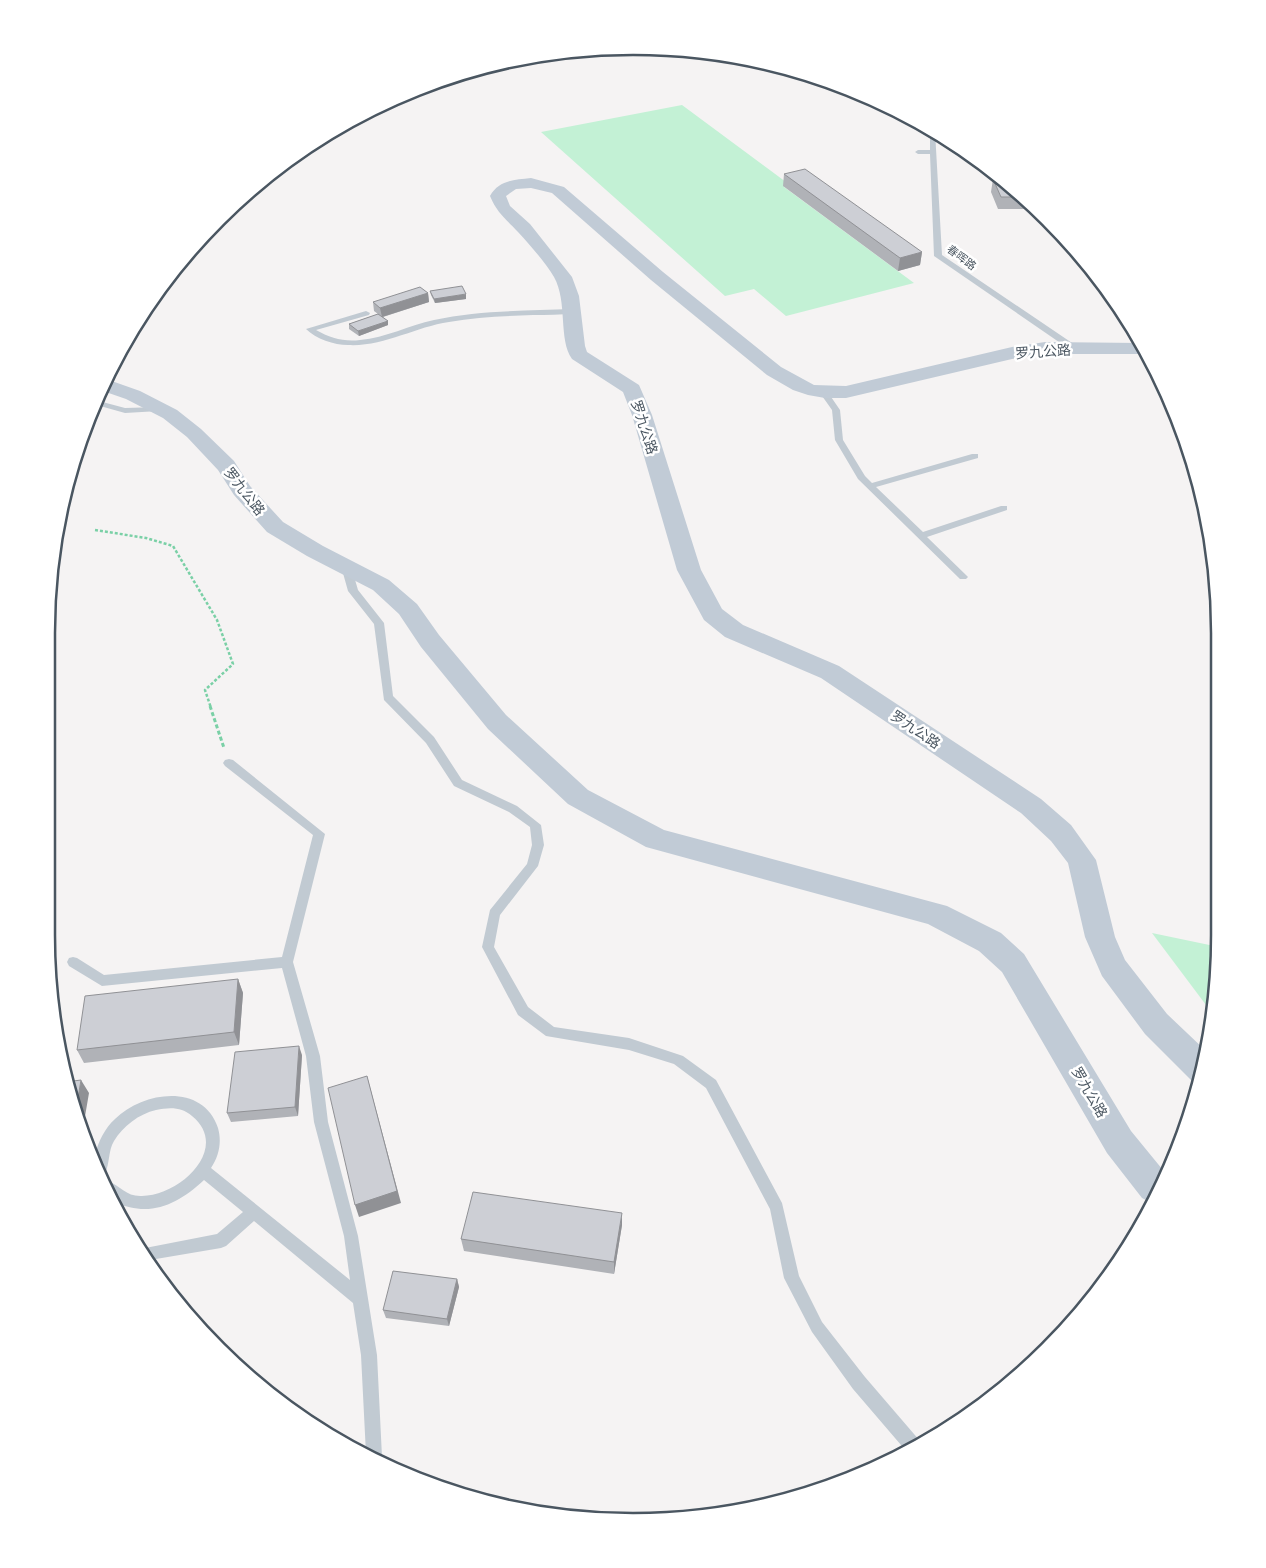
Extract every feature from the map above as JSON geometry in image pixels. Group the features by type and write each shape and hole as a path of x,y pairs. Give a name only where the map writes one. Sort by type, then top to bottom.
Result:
{"street":[{"name":"罗九公路","path":"1137,349 1045,348 1012,353 860,389 824,394 809,391 792,384 774,371 657,276 558,190 531,183 512,185 501,190 498,196 503,208 524,228 563,277 570,296 575,346 579,356 632,389 642,415 689,570 713,614 734,631 830,672 1031,806 1061,833 1082,860 1100,937 1113,967 1156,1024 1196,1063"},
{"name":"罗九公路","path":"110,387 132,395 170,414 194,432 226,466 242,490 275,527 315,551 381,585 408,609 430,641 497,722 578,797 656,839 936,914 990,942 1013,963 1119,1142 1154,1185"}],"lane":[{"name":"春晖路","path":"932,139 938,256 1075,348"},
{"path":"918,152 933,152"},
{"path":"366,313 310,328 324,338 350,343 385,338 435,322 572,311"},
{"path":"824,394 836,410 839,440 860,477 963,577"},
{"path":"102,404 125,411 159,409"},
{"path":"870,486 975,456"},
{"path":"921,536 1004,508"},
{"path":"346,566 353,591 379,623 388,697 430,740 458,783 512,809 535,825 538,845 532,866 494,913 488,948 523,1011 551,1032 629,1044 678,1060 711,1084 777,1208 792,1278 817,1326 859,1383 910,1442"},
{"path":"229,763 319,834 287,962 313,1056 321,1122 351,1236 369,1354 374,1451"},
{"path":"73,962 102,981 287,962"},
{"path":"100,1158 106,1140 117,1125 132,1113 150,1104 169,1101 186,1104 200,1111 210,1123 214,1138 212,1154 204,1171 191,1186 173,1196 154,1202 136,1203 118,1196"},
{"path":"204,1171 361,1299"},
{"path":"150,1253 221,1241 254,1212"}],"path":[{"path":"95,530 146,538 173,546 217,620 233,664 205,690 229,763"}],"green space":[{"path":"682,105 790,185 784,187 914,283 786,316 754,289 725,296 541,132"},
{"path":"1152,933 1211,945 1206,1006"}],"building":[{"path":"805,169 922,252 900,258 784,174"},
{"path":"994,182 1013,197 1001,197"},
{"path":"462,286 466,294 434,299 430,291"},
{"path":"420,287 428,293 380,308 373,302"},
{"path":"378,314 388,321 358,331 349,324"},
{"path":"238,979 234,1032 77,1050 85,996"},
{"path":"299,1046 295,1107 227,1113 235,1052"},
{"path":"367,1076 397,1191 355,1205 328,1088"},
{"path":"81,1080 78,1096 75,1085 74,1081"},
{"path":"473,1192 622,1213 614,1262 461,1239"},
{"path":"393,1271 457,1279 447,1319 383,1310"}]}
